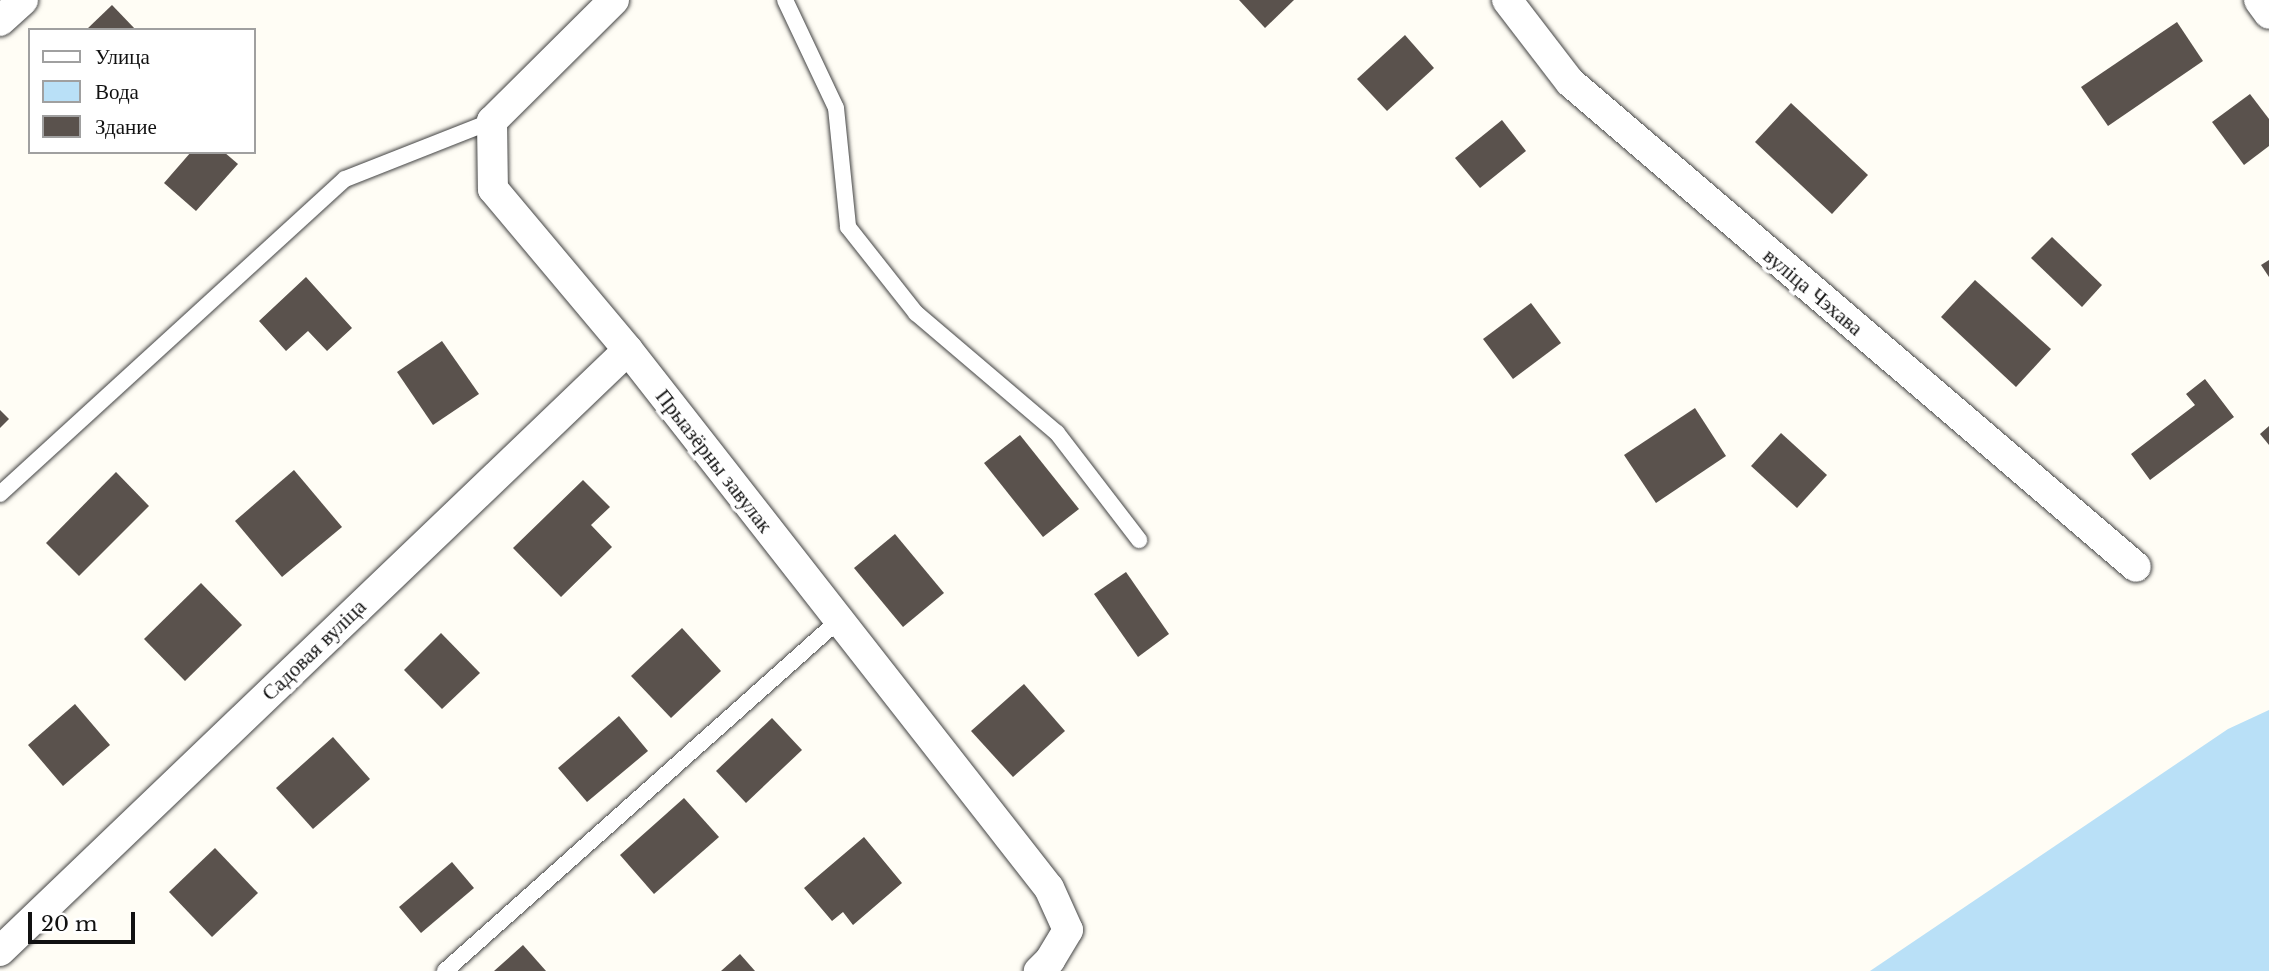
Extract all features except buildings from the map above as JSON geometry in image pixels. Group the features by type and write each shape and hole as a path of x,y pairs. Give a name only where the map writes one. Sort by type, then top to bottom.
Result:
{"street":[{"path":"0,20 23,0"},
{"path":"492,121 614,0"},
{"name":"вуліца Чэхава","path":"1507,0 1570,82 2136,567"},
{"path":"2259,0 2269,14"},
{"name":"Прыазёрны завулак","path":"492,121 493,189 628,350 1049,888 1068,930 1050,960 1039,971"},
{"name":"Садовая вуліца","path":"0,951 628,350"}],"lane":[{"path":"785,0 836,108 848,227 916,313 1057,433 1139,540"},
{"path":"0,494 345,179 492,121"},
{"path":"445,971 838,621"}],"water":[{"path":"2269,710 2269,971 1870,971 2228,729"}]}
